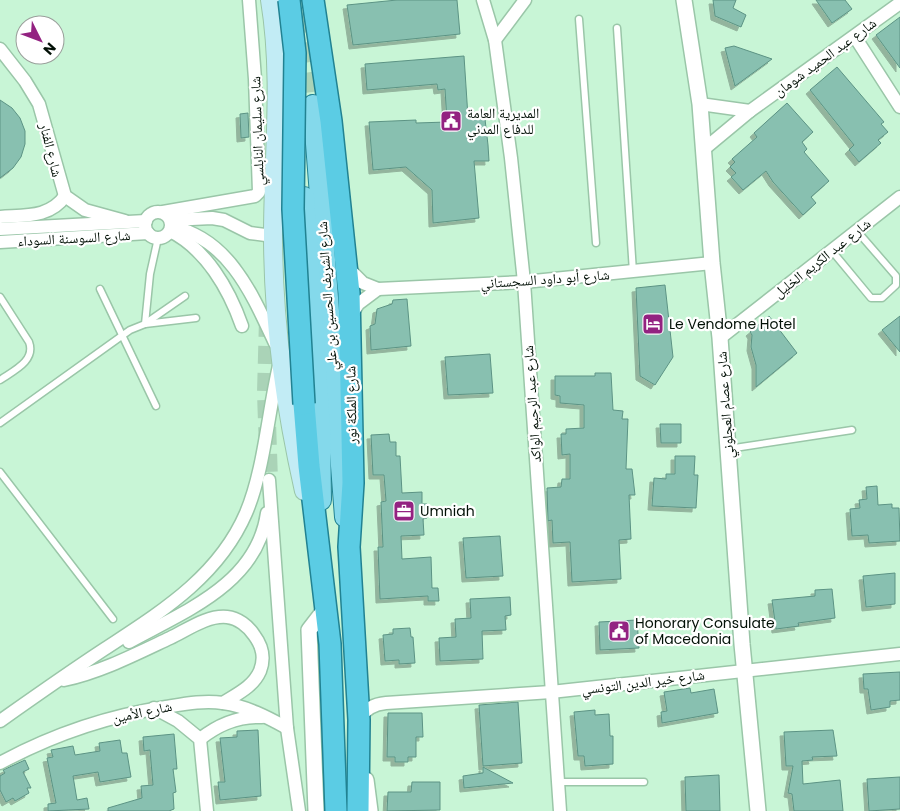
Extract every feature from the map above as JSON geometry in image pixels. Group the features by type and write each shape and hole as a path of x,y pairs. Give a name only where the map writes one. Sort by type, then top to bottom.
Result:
{"highway":[{"path":"289,0 295,53 293,209 304,404 308,466 326,608 333,706 336,811"},
{"name":"شارع الملكة نور","path":"312,0 331,121 349,318 353,483 349,546 359,720 358,811"}],"main road":[{"path":"270,0 275,30 278,118 273,236 279,356 294,446 323,579"},
{"path":"323,0 331,121"},
{"name":"شارع الشريف الحسين بن علي","path":"313,106 341,481 349,546"},
{"name":"شارع الشريف الحسين بن علي","path":"304,197 320,427 323,579"}],"street":[{"name":"شارع سليمان النابلسي","path":"169,222 255,196 259,192 255,79 249,0"},
{"name":"شارع عبد الرحيم الواكد","path":"483,0 495,40 511,158 524,282 560,811"},
{"path":"495,40 525,0"},
{"name":"شارع عصام العجلوني","path":"684,0 700,104 702,150 720,338 745,670 758,811"},
{"name":"شارع عبد الحميد شومان","path":"702,150 750,111 900,3"},
{"path":"855,37 900,107"},
{"name":"شارع الفنار","path":"0,50 25,81 38,104 64,196"},
{"path":"700,104 750,111"},
{"path":"0,217 44,213 53,209 64,196 85,210 125,221"},
{"name":"شارع عبد الكريم الخليل","path":"720,338 900,197"},
{"path":"0,721 160,612 202,578 219,558 246,513 254,488 279,356 247,286 232,265 201,238 154,212 151,231 163,237 169,222"},
{"path":"169,222 212,218 224,220 250,233 273,236"},
{"name":"شارع السوسنة السوداء","path":"0,228 125,221 151,231"},
{"path":"169,222 211,266 232,300 242,326"},
{"name":"شارع السوسنة السوداء","path":"0,242 151,231"},
{"name":"شارع أبو داود السجستاني","path":"378,289 524,282 712,263"},
{"path":"345,265 363,283 378,289"},
{"path":"349,318 358,304 378,289"},
{"path":"54,683 212,595 235,578 254,554 262,536 267,515 269,480 287,728 299,811"},
{"path":"316,811 309,630 326,608"},
{"path":"54,683 106,667 201,623 225,617 240,621 250,630 259,642 263,656 258,674 252,684 223,703"},
{"name":"شارع خير الدين التونسي","path":"359,720 362,712 376,704 551,692 900,654"},
{"path":"356,679 365,692 378,701 386,703"},
{"name":"شارع الأمين","path":"0,763 48,739 78,727 154,708 206,702 223,703 267,717 287,728"},
{"path":"154,708 178,721 200,739 207,811"},
{"path":"200,739 224,723 245,718 267,717"},
{"path":"359,720 370,811"}],"lane":[{"path":"579,18 596,242"},
{"path":"617,28 633,272"},
{"path":"145,324 150,274 151,231"},
{"path":"832,251 871,298 882,298 896,285 896,276 857,231"},
{"path":"100,289 156,406"},
{"path":"0,423 122,335 145,324 186,296"},
{"path":"0,297 29,342 31,350 25,362 0,380"},
{"path":"145,324 196,318"},
{"path":"728,449 852,430"},
{"path":"0,472 113,619"},
{"path":"558,782 644,782"}],"building":[{"path":"397,0 457,0 460,34 353,45 347,5"},
{"path":"713,0 736,0 733,8 746,15 741,27 715,16"},
{"path":"816,0 845,0 852,9 832,23"},
{"path":"900,17 900,68 876,35"},
{"path":"734,46 772,59 735,86 725,48"},
{"path":"464,56 468,117 482,115 483,120 485,119 488,145 489,161 474,161 479,218 433,223 432,190 406,167 373,170 369,122 416,120 416,123 447,122 445,89 438,90 437,84 367,90 365,64"},
{"path":"837,67 884,122 881,124 888,132 878,140 881,143 859,162 849,150 854,145 810,90"},
{"path":"0,100 12,108 20,118 25,131 25,144 21,157 13,168 0,178"},
{"path":"787,103 813,132 802,142 807,149 804,152 829,181 811,197 816,203 803,215 773,182 766,171 743,190 731,177 736,173 730,167 735,162 732,159 757,137 754,133"},
{"path":"248,113 249,137 241,138 240,114"},
{"name":"Le Vendome Hotel","path":"665,285 673,357 655,385 640,376 636,288"},
{"path":"407,299 411,346 371,350 370,326 375,324 377,309 392,304 393,300"},
{"path":"769,316 797,353 756,387 756,365 751,347 752,335 750,332"},
{"path":"900,316 900,352 882,330"},
{"path":"490,354 493,393 448,395 445,357"},
{"path":"595,373 611,373 613,410 623,411 622,419 628,419 626,469 632,469 635,495 629,495 631,539 619,540 621,579 572,582 570,542 553,543 552,520 548,521 547,488 561,487 562,479 570,479 570,454 562,455 561,434 566,434 566,429 584,428 584,405 560,403 560,396 555,395 555,376 595,376"},
{"path":"660,424 681,424 681,443 661,443"},
{"path":"389,434 390,442 396,442 396,456 400,456 402,493 422,492 422,504 427,504 427,518 423,519 424,535 401,536 402,559 431,557 432,588 438,588 439,601 428,601 428,596 380,599 378,547 383,547 381,502 386,501 384,475 373,475 371,435"},
{"path":"675,456 695,456 694,475 698,475 696,508 652,506 654,478 666,479 666,474 675,474"},
{"path":"877,486 878,505 892,504 892,508 899,508 900,541 869,543 868,535 852,536 850,509 860,508 859,500 867,499 866,487"},
{"path":"500,536 503,576 466,578 463,538"},
{"path":"895,573 895,604 866,607 863,576"},
{"path":"832,589 835,618 798,623 799,626 776,629 772,600 815,596 815,590"},
{"path":"510,597 511,615 505,616 506,630 482,631 483,659 440,661 439,638 456,637 455,619 471,618 470,599"},
{"name":"Honorary Consulate of Macedonia","path":"637,620 639,648 600,650 599,622"},
{"path":"410,628 411,637 413,637 415,663 399,664 399,660 385,661 383,635 393,634 393,629"},
{"path":"900,672 900,700 890,701 890,707 871,710 868,689 864,689 863,674"},
{"path":"690,688 691,693 714,689 718,713 662,723 661,712 667,711 664,692"},
{"path":"518,702 522,763 483,766 479,705"},
{"path":"595,710 595,715 609,714 610,736 613,736 613,764 585,766 584,756 578,756 574,712"},
{"path":"388,713 422,713 423,737 416,737 416,757 408,757 408,762 395,762 395,757 387,757"},
{"path":"258,730 261,796 220,800 218,782 225,782 220,738 237,737 237,731"},
{"path":"833,730 837,756 812,757 813,760 802,761 803,784 840,780 843,811 794,811 792,794 788,793 793,766 786,766 784,732"},
{"path":"174,734 177,769 173,769 176,792 173,793 174,809 169,811 108,811 108,808 142,798 141,786 153,785 150,750 144,751 143,737"},
{"path":"120,740 122,753 127,753 131,777 100,782 98,772 73,776 77,800 87,798 89,809 48,811 48,804 56,803 47,758 53,757 51,750 73,746 75,755 100,751 99,743"},
{"path":"25,760 29,769 23,772 31,788 27,788 29,793 15,801 13,798 6,802 0,790 0,776 5,773 3,770"},
{"path":"483,767 513,783 464,788 463,776 483,773"},
{"path":"719,775 720,811 686,811 685,777"},
{"path":"900,777 900,809 869,811 867,779"},
{"path":"412,782 440,782 440,810 387,811 388,792 411,792"}],"tunnel":[{"path":"300,13 313,105"},
{"path":"268,319 266,393 269,480"}],"place":[{"name":"المديرية العامة للدفاع المدني","path":"451,121"},
{"name":"Le Vendome Hotel","path":"653,324"},
{"name":"Umniah","path":"404,511"},
{"name":"Honorary Consulate of Macedonia","path":"619,631"}]}
